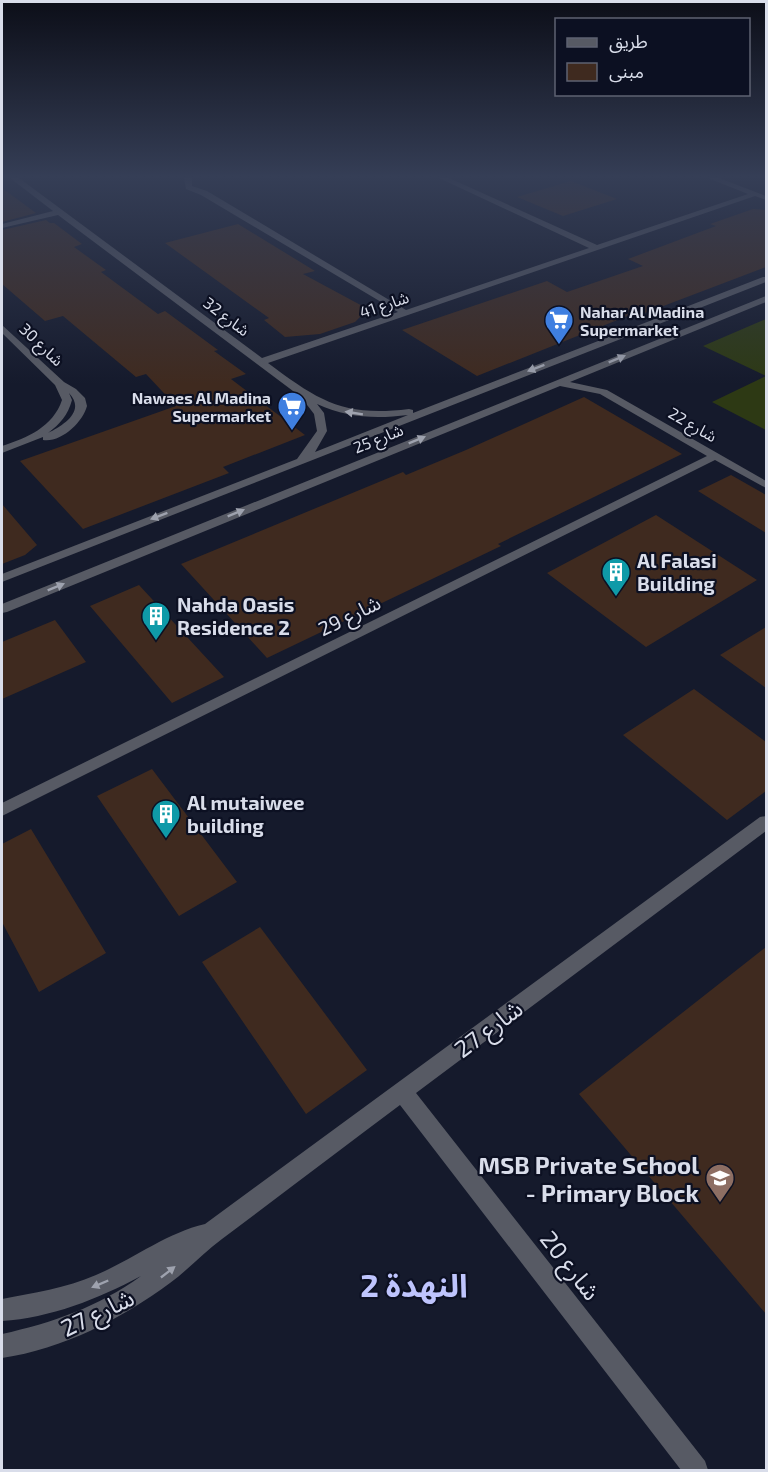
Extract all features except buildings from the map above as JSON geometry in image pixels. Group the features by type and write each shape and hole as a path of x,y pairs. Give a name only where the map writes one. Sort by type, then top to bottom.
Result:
{"street":[{"name":"شارع 32","path":"106,247 305,395 335,409 364,415 433,409"},
{"path":"294,247 405,313"},
{"name":"شارع 41","path":"261,362 600,247"},
{"name":"شارع 25","path":"2,578 766,279"},
{"name":"شارع 25","path":"2,609 766,299"},
{"name":"شارع 30","path":"2,328 60,384 71,389 81,398 82,409 80,415 67,427 49,437 7,448"},
{"path":"594,368 595,380 603,392"},
{"name":"شارع 22","path":"557,383 603,392 766,485"},
{"name":"شارع 30","path":"7,448 41,432 61,417 67,400 60,384"},
{"name":"شارع 32","path":"296,462 313,447 322,431 319,413 305,395"},
{"name":"شارع 29","path":"2,810 715,456"},
{"name":"شارع 27","path":"2,1346 25,1342 71,1328 117,1307 150,1286 182,1261 210,1234 766,822"},
{"name":"شارع 20","path":"403,1092 696,1470"},
{"name":"شارع 27","path":"2,1310 63,1298 101,1284 176,1245 210,1234"}],"green space":[{"path":"766,319 766,376 703,346"},
{"path":"766,376 766,430 712,402"}],"place":[{"name":"Nahar Al Madina Supermarket","path":"559,346"},
{"name":"Nawaes Al Madina Supermarket","path":"292,432"},
{"name":"Al Falasi Building","path":"616,598"},
{"name":"Nahda Oasis Residence 2","path":"156,642"},
{"name":"Al mutaiwee building","path":"166,840"},
{"name":"MSB Private School - Primary Block","path":"720,1204"}],"district":[{"name":"النهدة 2","path":"414,1284"}]}
